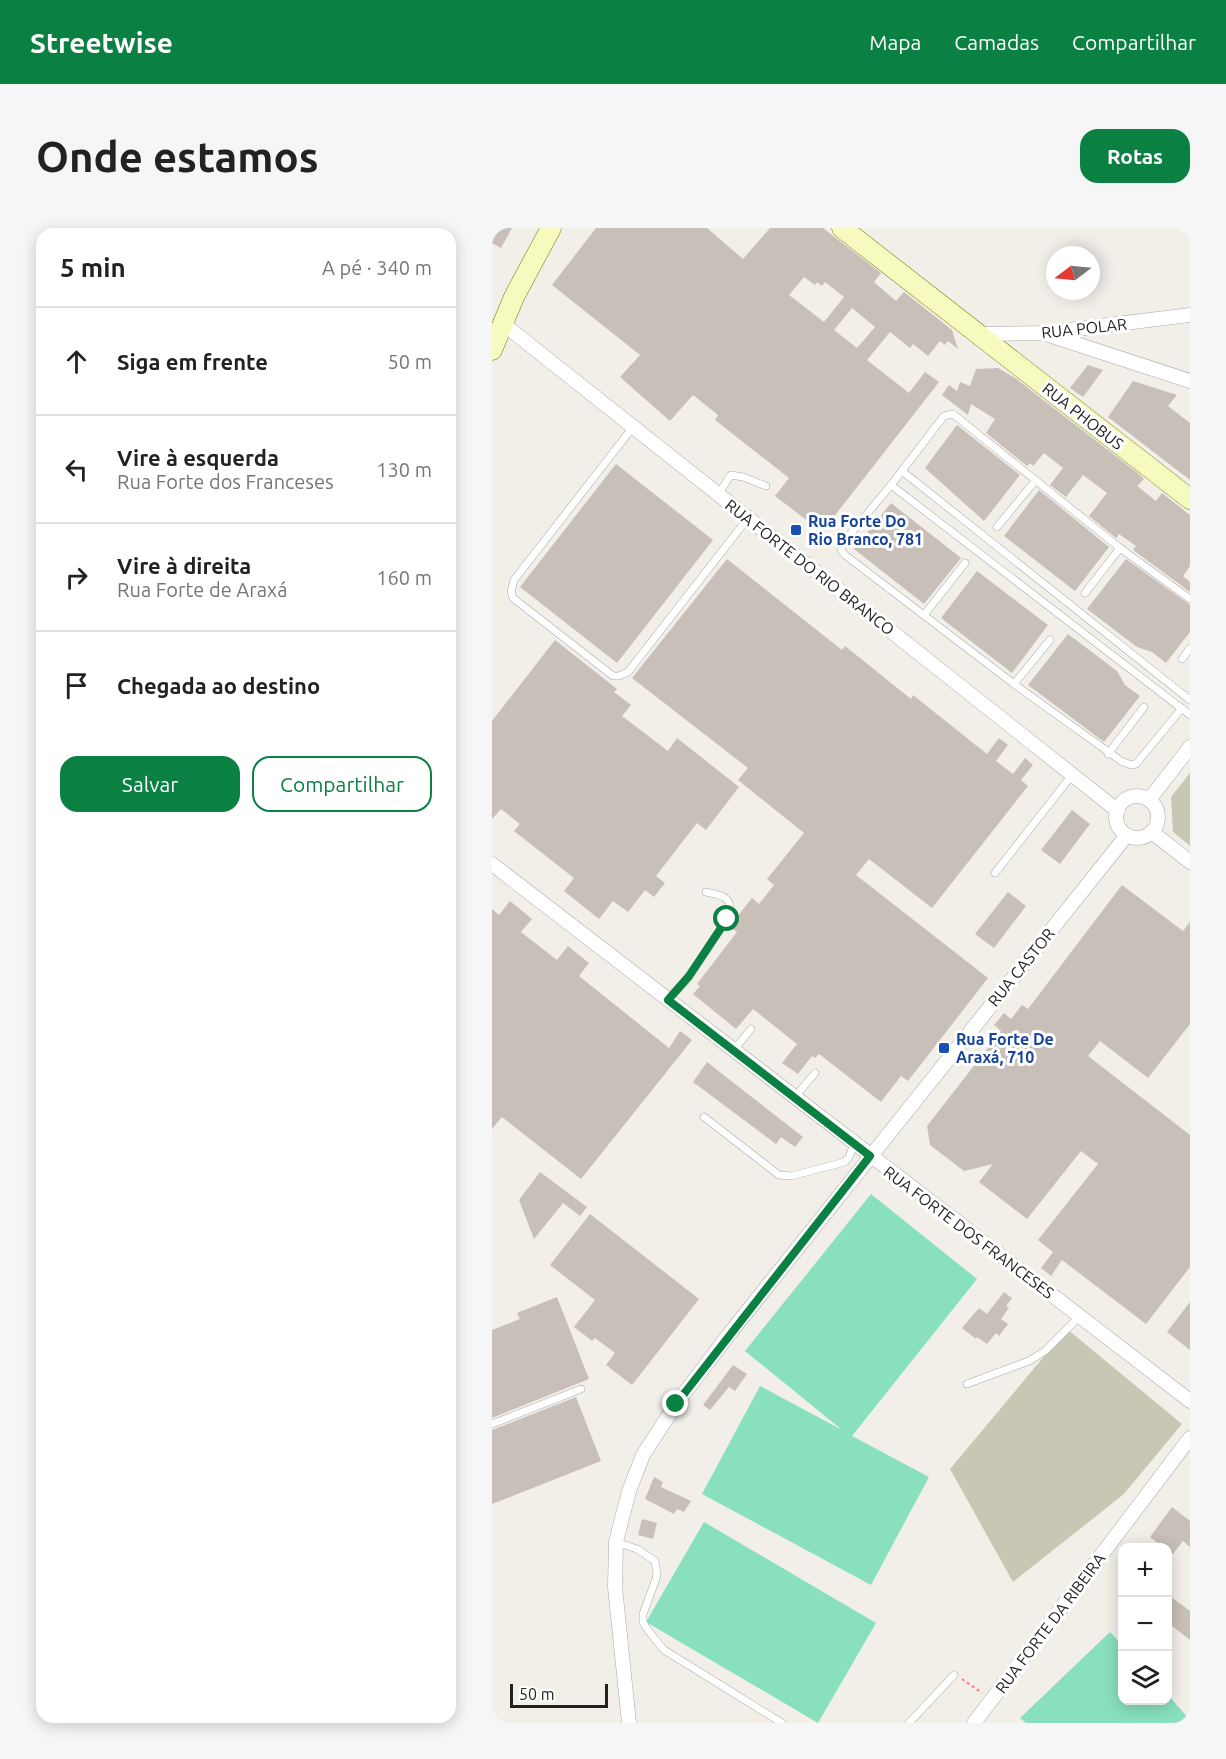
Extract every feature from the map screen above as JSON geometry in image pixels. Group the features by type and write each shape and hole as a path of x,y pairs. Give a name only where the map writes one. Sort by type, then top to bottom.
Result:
{"street":[{"path":"492,350 502,323 551,228"},
{"name":"RUA PHOBUS","path":"842,228 1190,499"},
{"name":"RUA POLAR","path":"977,334 1044,333 1190,315"},
{"name":"RUA FORTE DO RIO BRANCO","path":"502,323 1118,811"},
{"path":"1044,333 1190,381"},
{"path":"1149,800 1190,747"},
{"path":"1139,796 1149,800 1158,813 1156,827 1152,832 1140,838 1126,835 1118,824 1118,811 1121,804 1132,797 1139,796"},
{"path":"1152,832 1190,862"},
{"name":"RUA CASTOR","path":"629,1723 615,1587 616,1542 629,1491 643,1455 676,1404 1126,835"},
{"name":"RUA FORTE DOS FRANCESES","path":"492,864 1190,1401"},
{"name":"RUA FORTE DA RIBEIRA","path":"974,1723 1190,1438"}],"lane":[{"path":"1182,708 1136,764 1131,765 1108,754 841,550 842,544 944,416 952,414 1120,548 1190,599"},
{"path":"633,427 514,580 513,598 613,676 619,676 628,672 748,518"},
{"path":"902,471 1190,699"},
{"path":"718,494 731,475 766,486"},
{"path":"997,527 1036,480"},
{"path":"891,485 1190,715"},
{"path":"973,548 982,535"},
{"path":"1085,593 1120,548"},
{"path":"924,615 965,563"},
{"path":"1075,627 1083,615"},
{"path":"1014,684 1050,640"},
{"path":"1182,659 1190,648"},
{"path":"1108,754 1144,708"},
{"path":"995,873 1072,775"},
{"path":"668,1000 689,976 727,919 731,908 723,896 706,892"},
{"path":"734,1051 751,1029"},
{"path":"794,1098 815,1073"},
{"path":"704,1117 779,1175 791,1176 844,1162 849,1157 854,1144"},
{"path":"967,1384 1029,1361 1045,1351 1079,1317"},
{"path":"492,1424 581,1389"},
{"path":"616,1542 636,1549 655,1561 657,1576 643,1614 643,1622 664,1650 782,1723"},
{"path":"909,1723 954,1675"}],"path":[{"path":"954,1675 974,1686 991,1701"}],"shaded area":[{"path":"1190,773 1190,846 1173,832 1171,797"},
{"path":"1067,1329 1182,1424 1124,1494 1013,1582 950,1469"}],"green space":[{"path":"871,1194 977,1279 852,1436 929,1477 871,1585 702,1494 760,1386 842,1430 745,1351"},
{"path":"704,1522 876,1623 818,1723 646,1622"},
{"path":"1110,1632 1118,1641 1118,1705 1172,1705 1172,1700 1190,1720 1190,1723 1026,1723 1020,1718"}],"building":[{"path":"492,228 512,228 501,248 492,243"},
{"path":"596,228 707,228 743,259 770,228 823,228 881,273 874,282 896,301 904,292 952,330 958,349 948,341 945,345 940,341 928,356 913,344 910,348 890,332 867,360 909,393 925,372 939,382 822,532 775,496 789,478 715,420 718,415 693,395 670,421 620,377 640,355 552,285","holes":["804,277 815,285 817,282 822,286 825,282 844,297 824,322 789,295","852,308 875,327 857,348 834,330"]},
{"path":"1088,365 1103,370 1083,397 1070,388"},
{"path":"998,368 1015,378 1139,474 1144,479 1137,486 1156,501 1162,493 1190,515 1190,566 1183,576 1190,582 1190,592 1133,550 1136,546 1119,534 1116,538 1089,516 1107,493 1083,475 1066,497 1050,485 1063,468 1044,453 1033,466 1030,463 1027,466 986,433 995,419 971,404 968,415 942,395 949,385 957,391 960,382 970,386 976,369"},
{"path":"1133,381 1177,395 1168,406 1190,423 1190,480 1108,417"},
{"path":"957,425 1020,475 984,521 925,468"},
{"path":"616,464 713,540 617,663 520,587"},
{"path":"1039,490 1109,547 1075,591 1004,536"},
{"path":"891,503 961,558 924,604 854,549"},
{"path":"727,559 842,650 845,646 911,699 913,695 987,754 999,738 1008,745 996,761 1013,774 1025,758 1033,765 1021,780 1028,786 932,908 869,859 856,875 988,978 908,1081 901,1076 881,1102 819,1054 815,1058 812,1056 798,1074 782,1063 797,1044 753,1009 736,1029 693,994 700,986 697,984 737,932 729,926 734,915 737,917 752,898 759,904 774,885 767,879 804,833 738,780 748,768 632,678"},
{"path":"1126,559 1190,605 1190,632 1166,663 1152,652 1137,647 1087,609"},
{"path":"977,571 1048,625 1012,673 941,618"},
{"path":"1068,634 1117,671 1125,685 1140,696 1104,742 1028,685"},
{"path":"555,640 617,689 614,692 631,705 622,716 668,751 677,738 739,787 706,830 697,823 656,876 665,883 654,897 645,890 628,912 613,901 599,919 564,891 574,878 514,831 520,824 501,809 492,819 492,721"},
{"path":"1072,810 1090,824 1060,864 1041,850"},
{"path":"1122,885 1183,931 1190,922 1190,1024 1148,1078 1100,1041 1088,1056 1190,1135 1190,1267 1146,1324 1062,1260 1051,1276 1041,1268 1053,1252 1038,1240 1098,1164 1081,1151 1027,1219 979,1182 993,1164 964,1171 930,1145 927,1126 1001,1031 994,1025 1004,1013 1011,1019 1022,1005 1028,1009"},
{"path":"1008,892 1026,906 994,948 975,934"},
{"path":"510,901 532,919 521,932 557,960 568,946 589,963 579,976 669,1048 680,1031 692,1040 581,1179 502,1117 492,1129 492,909 499,915"},
{"path":"707,1062 803,1137 795,1147 781,1137 776,1144 693,1082"},
{"path":"540,1172 587,1207 580,1216 563,1203 534,1239 519,1200"},
{"path":"590,1214 699,1299 632,1385 606,1365 615,1353 595,1338 592,1341 574,1327 595,1300 550,1265"},
{"path":"1004,1292 1012,1298 1006,1306 1009,1308 1001,1319 1008,1324 999,1336 996,1333 987,1344 962,1328 979,1308 987,1314"},
{"path":"557,1297 589,1379 492,1418 492,1330 520,1319 517,1313"},
{"path":"1190,1302 1190,1350 1167,1332"},
{"path":"733,1365 747,1374 735,1391 729,1387 710,1410 703,1405"},
{"path":"576,1397 601,1461 492,1504 492,1430"},
{"path":"654,1477 663,1482 661,1487 691,1501 684,1512 677,1509 674,1514 645,1499"},
{"path":"1172,1507 1190,1521 1190,1547 1183,1541 1173,1554 1172,1543 1158,1543 1150,1537"},
{"path":"642,1519 657,1523 653,1539 638,1535"},
{"path":"1172,1598 1190,1611 1190,1640 1172,1626"}],"place":[{"name":"Rua Forte Do Rio Branco, 781","path":"796,530"},
{"name":"Rua Forte De Araxá, 710","path":"944,1048"}],"route":[{"path":"676,1404 870,1156 668,1000 689,976 727,919"}]}
